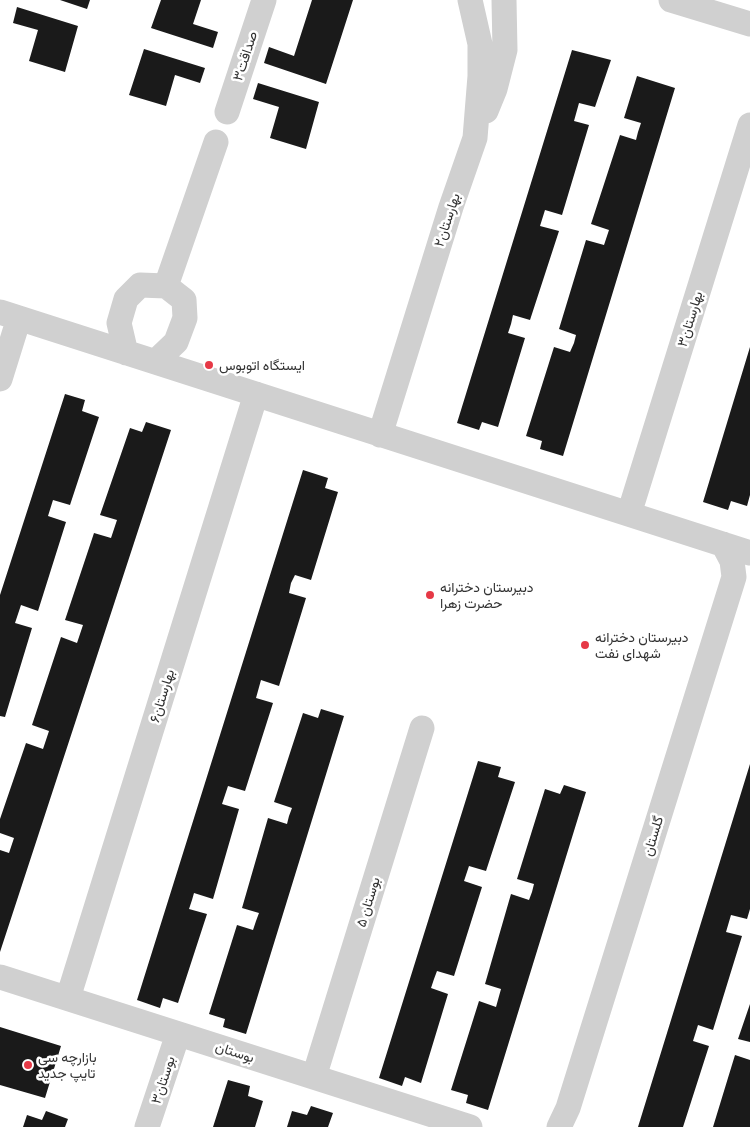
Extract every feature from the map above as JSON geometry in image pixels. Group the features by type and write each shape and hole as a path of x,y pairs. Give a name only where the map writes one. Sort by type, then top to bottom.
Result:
{"street":[{"name":"صداقت۳","path":"227,112 264,0"},
{"name":"بهارستان۲","path":"380,435 474,138 480,76 480,44 470,0"},
{"path":"474,138 495,89 505,50 504,0"},
{"path":"672,0 750,24"},
{"name":"بهارستان۳","path":"629,514 750,125"},
{"path":"166,286 216,142"},
{"path":"126,353 119,323 126,299 140,285 166,286 184,300 185,318 176,342 155,362"},
{"path":"0,379 9,315 750,553"},
{"name":"بهارستان۶","path":"68,998 256,394"},
{"name":"گلستان","path":"559,1127 568,1108 734,577 732,561 723,544"},
{"name":"بوستان ۵","path":"314,1077 422,728"},
{"name":"بوستان","path":"0,977 314,1077 410,1118 470,1127"},
{"name":"بوستان۳","path":"147,1127 178,1034"}],"building":[{"path":"60,0 90,0 87,9"},
{"path":"161,0 201,0 193,24 218,32 213,48 151,28"},
{"path":"312,0 353,0 326,84 264,63 269,47 294,56"},
{"path":"17,7 78,26 65,72 29,61 38,30 13,23"},
{"path":"144,49 205,68 200,83 175,75 166,106 129,95"},
{"path":"572,50 611,60 595,107 579,103 574,121 589,125 562,215 545,210 540,226 559,231 530,320 513,315 508,333 525,338 498,427 482,422 479,430 457,423"},
{"path":"637,76 675,88 563,456 540,449 542,441 526,436 554,347 570,352 574,343 576,335 559,329 586,240 604,245 609,230 591,224 620,135 636,140 641,123 624,118"},
{"path":"258,83 319,102 306,149 270,138 279,107 253,99"},
{"path":"750,347 750,495 747,506 731,501 728,510 703,502"},
{"path":"65,394 85,400 82,411 99,417 70,505 53,500 48,516 66,522 38,611 21,605 15,623 32,628 5,717 0,716 0,595"},
{"path":"146,422 171,430 0,952 0,850 9,853 14,838 0,833 0,819 26,743 43,749 49,731 32,725 61,637 77,643 83,625 65,620 94,533 111,538 117,520 100,515 130,428 142,432"},
{"path":"303,470 328,478 325,488 338,492 311,580 295,575 291,583 289,593 306,598 279,686 261,680 256,698 273,703 245,791 228,786 222,804 239,809 213,899 194,893 189,909 207,914 178,1003 163,998 160,1008 137,1000"},
{"path":"321,709 344,716 246,1034 223,1027 225,1019 209,1014 237,925 253,930 259,913 242,908 268,818 287,824 292,808 274,802 303,713 318,718"},
{"path":"478,761 501,767 498,777 515,782 486,871 469,866 464,881 482,887 454,976 437,971 431,988 448,994 421,1083 405,1077 402,1086 379,1078"},
{"path":"750,764 750,909 747,919 731,915 726,932 742,936 713,1030 698,1025 693,1041 709,1046 683,1127 638,1127"},
{"path":"564,785 586,792 488,1110 466,1103 468,1095 451,1090 479,1001 496,1007 501,989 485,984 511,894 529,900 532,892 534,884 517,879 545,789 560,794"},
{"path":"750,1004 750,1042 738,1039"},
{"name":"بازارچه سی تایپ جدید","path":"0,1027 61,1046 45,1098 0,1085"},
{"path":"735,1055 750,1060 750,1127 713,1127"},
{"path":"228,1080 250,1086 248,1096 263,1101 255,1127 213,1127"},
{"path":"311,1106 333,1113 328,1127 287,1127 292,1111 307,1115"},
{"path":"46,1111 68,1119 65,1127 23,1127 27,1115 42,1120"}],"place":[{"name":"ایستگاه اتوبوس","path":"209,365"},
{"name":"دبیرستان دخترانه حضرت زهرا","path":"430,595"},
{"name":"دبیرستان دخترانه شهدای نفت","path":"585,645"},
{"name":"بازارچه سی تایپ جدید","path":"28,1065"}]}
